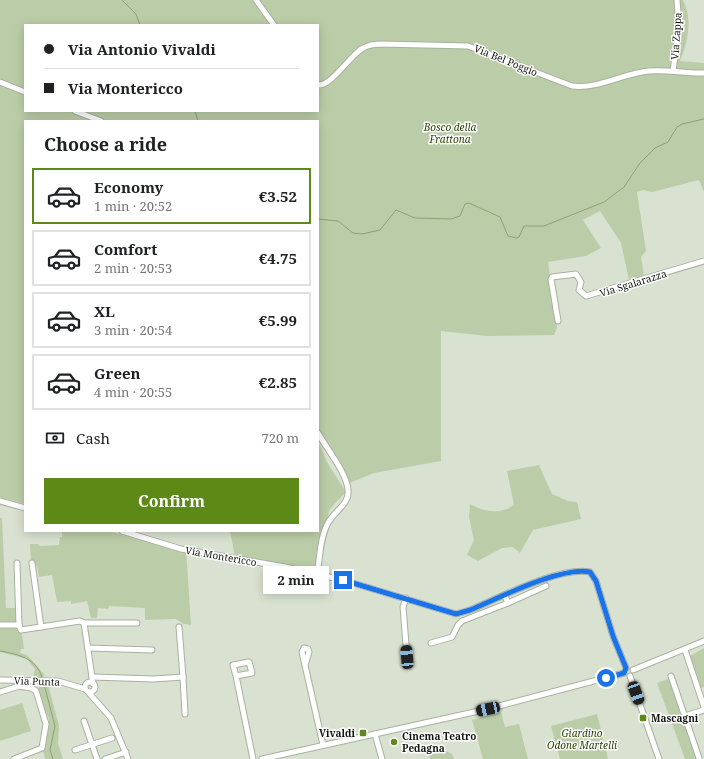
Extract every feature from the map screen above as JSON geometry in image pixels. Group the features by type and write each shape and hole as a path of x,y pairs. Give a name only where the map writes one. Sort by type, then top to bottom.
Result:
{"street":[{"path":"256,0 273,24"},
{"name":"Via Zappa","path":"673,71 679,27 677,0"},
{"name":"Via Bel Poggio","path":"319,85 323,85 327,82 362,48 372,44 468,46 572,86 581,87 593,86 642,72 656,70 704,73"},
{"path":"0,82 24,92"},
{"path":"78,112 98,120"},
{"name":"Via Sgalarazza","path":"558,321 551,279 552,277 576,274 581,282 579,290 586,296 704,261"},
{"path":"317,574 325,528 331,518 347,500 349,490 319,435"},
{"path":"0,501 24,508"},
{"name":"Via Montericco","path":"125,532 181,549 317,574 406,598 456,614 470,610 556,575 578,571 590,572 596,581 625,671"},
{"path":"17,563 20,627"},
{"path":"32,563 41,627"},
{"path":"431,643 452,637 458,625 462,621 508,604 546,586"},
{"path":"505,596 508,604"},
{"path":"406,598 403,607 407,657"},
{"path":"0,625 41,627 80,621 84,623 137,623"},
{"path":"84,623 94,677 90,687 97,701 111,718 128,759"},
{"path":"179,627 186,714"},
{"path":"630,676 633,673 633,670 704,642"},
{"path":"88,648 152,650"},
{"path":"685,650 702,692 704,708 685,716"},
{"path":"305,665 323,745"},
{"path":"262,759 497,707 625,671 629,667 633,670"},
{"path":"625,671 630,676 659,759"},
{"path":"236,676 253,759"},
{"path":"671,676 699,758"},
{"path":"94,677 154,680 183,677"},
{"name":"Via Punta","path":"0,680 58,681 90,687"},
{"path":"0,692 16,686 31,688 38,694 46,726 43,747 14,759"},
{"path":"84,721 97,759"},
{"path":"375,734 382,759"},
{"path":"75,750 112,738"},
{"path":"109,758 126,752"}],"green space":[{"name":"Bosco della Frattona","path":"0,0 683,0 689,23 687,38 680,61 704,63 704,192 699,180 652,192 643,190 637,192 646,251 641,257 644,275 629,280 621,243 600,211 583,220 601,248 586,256 548,262 557,328 554,335 487,336 441,331 441,461 374,473 347,484 319,431 319,120 24,120 24,504 0,497"},
{"path":"319,443 327,462 346,492 330,509 321,539 315,575 235,557 230,532 319,532"},
{"path":"539,465 552,494 568,501 577,502 581,519 533,530 520,553 513,547 502,548 478,561 467,555 474,540 469,517 470,504 481,509 492,511 503,510 514,505 507,471"},
{"path":"0,518 2,518 6,608 18,608 24,649 21,649 20,653 27,655 45,675 42,678 33,678 35,669 27,659 0,652"},
{"path":"62,532 111,532 186,549 191,625 184,624 176,619 145,620 145,608 109,606 108,609 98,608 97,618 91,618 87,601 71,604 71,601 57,602 52,575 39,577 37,566 31,563 30,544 38,544 39,546 59,545 60,537 62,537"},
{"path":"704,648 704,687 701,688 690,656"},
{"path":"671,678 699,759 685,759 657,683"},
{"path":"40,684 48,684 59,726 58,743 63,759 45,759 43,751 49,719 38,691"},
{"path":"22,703 31,731 0,741 0,710"},
{"path":"501,712 505,727 519,724 528,759 483,759 472,720"},
{"name":"Giardino Odone Martelli","path":"597,714 608,759 560,759 551,726"},
{"path":"427,746 431,746 432,750 437,749 439,753 446,751 452,754 454,759 430,759"}],"waterway":[{"path":"122,0 136,14 140,24"},
{"path":"195,112 198,120"},
{"path":"319,219 338,221 353,233 362,234 380,230 396,210 415,218 451,219 460,216 465,204 469,203 500,217 508,236 516,238 519,237 524,226 544,226 604,202 624,187 640,163 655,148 668,142 677,127 682,124 704,119"},
{"path":"0,651 26,658 31,661 36,666 42,678"},
{"path":"44,684 55,726 50,750 53,759"}],"place":[{"name":"Mascagni","path":"643,718"},
{"name":"Vivaldi","path":"363,733"},
{"name":"Cinema Teatro Pedagna","path":"394,742"}],"route":[{"path":"343,580 456,614 470,610 556,575 578,571 590,572 596,581 613,636 626,668 624,673 606,678"}]}
